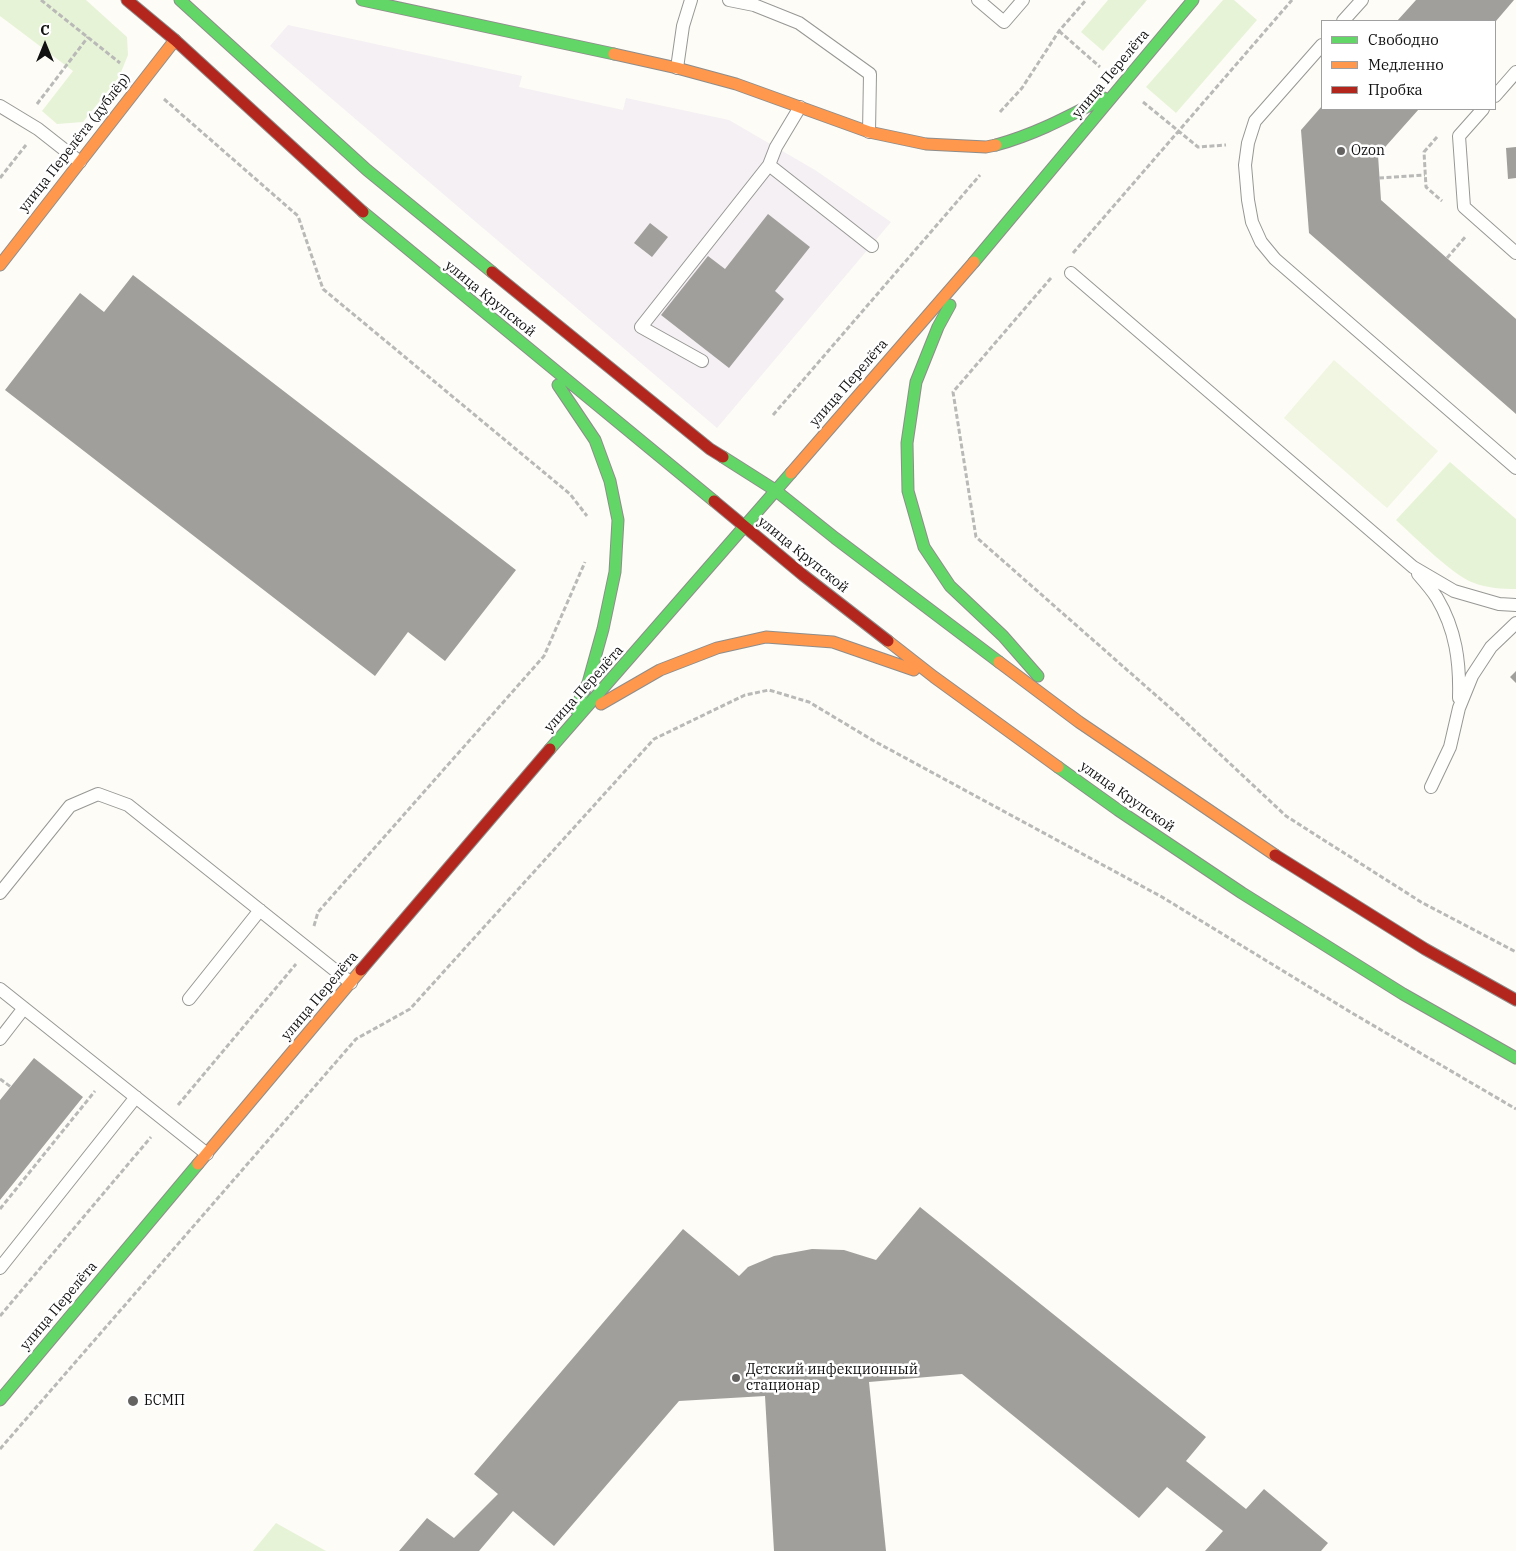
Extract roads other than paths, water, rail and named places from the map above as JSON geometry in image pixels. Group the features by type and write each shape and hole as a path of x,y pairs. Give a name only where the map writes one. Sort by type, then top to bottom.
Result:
{"main road":[{"name":"улица Крупской","path":"127,0 175,40 376,224 803,575 934,677 1118,810 1242,893 1403,994 1516,1058"},
{"name":"улица Крупской","path":"180,0 367,170 710,448 775,490 835,538 1079,722 1276,856 1425,949 1516,1000"},
{"path":"362,0 677,68 736,84 869,132 926,144 986,146 1022,138 1055,124 1116,91"},
{"name":"улица Перелёта","path":"0,1400 564,733 655,631 775,490 977,259 1193,0"},
{"name":"улица Перелёта (дублёр)","path":"0,265 175,40"},
{"path":"977,259 938,327 916,382 907,443 908,491 924,547 950,586 1002,636 1079,722"},
{"path":"540,359 595,440 610,481 618,520 615,572 603,629 588,683 564,733"},
{"path":"564,733 609,698 660,670 717,648 766,637 833,642 934,677"}],"lane":[{"path":"677,68 683,26 691,0"},
{"path":"729,0 754,5 799,23 870,74 869,132"},
{"path":"978,0 1004,22 1022,0"},
{"path":"1344,20 1362,0"},
{"path":"1321,46 1255,121 1248,143 1245,165 1248,200 1252,222 1261,242 1275,259 1516,468"},
{"path":"1496,95 1516,72"},
{"path":"0,106 38,129 80,162"},
{"path":"702,361 640,327 768,165 800,107"},
{"path":"1482,110 1459,136 1464,207 1516,253"},
{"path":"768,165 872,246"},
{"path":"1071,273 1414,567 1454,592 1499,604 1516,605"},
{"path":"1414,567 1437,598 1453,632 1460,670 1459,708"},
{"path":"1431,787 1450,747 1459,708 1472,676 1491,647 1516,623"},
{"path":"0,893 70,806 98,794 128,805 351,983"},
{"path":"189,999 260,910"},
{"path":"0,989 207,1154"},
{"path":"0,1039 24,1008"},
{"path":"0,1268 136,1098"}],"place":[{"name":"Ozon","path":"1341,151"},
{"name":"Детский инфекционный стационар","path":"736,1378"},
{"name":"БСМП","path":"133,1401"}]}
